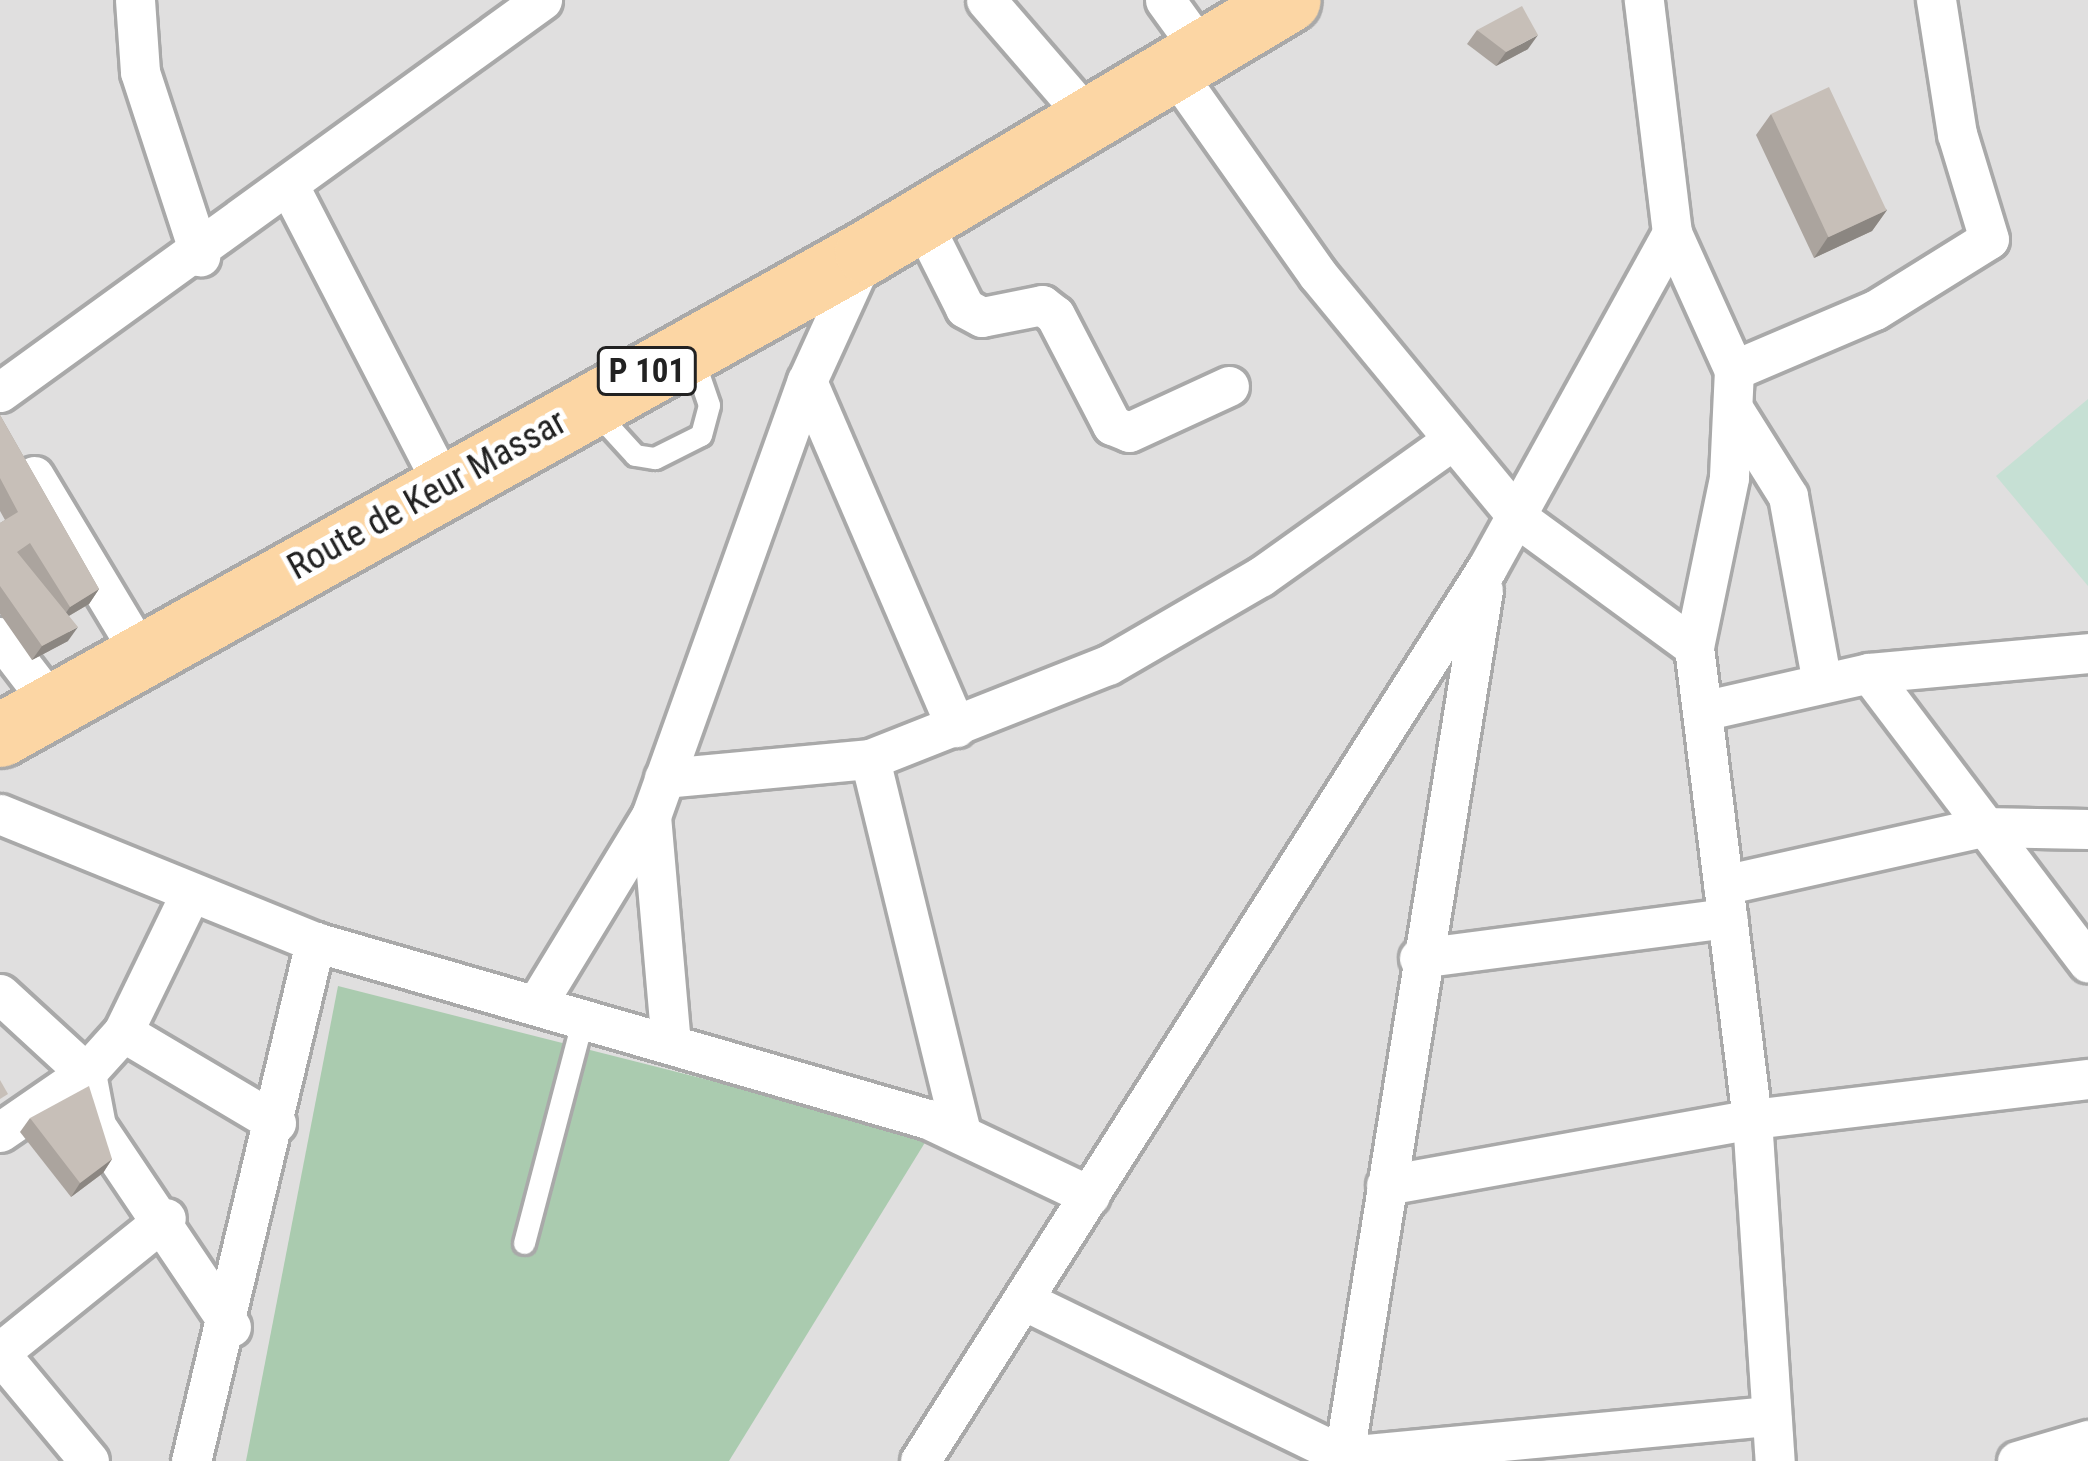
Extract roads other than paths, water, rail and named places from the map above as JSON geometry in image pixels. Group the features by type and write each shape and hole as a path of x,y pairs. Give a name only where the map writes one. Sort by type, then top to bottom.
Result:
{"main road":[{"name":"Route de Keur Massar","path":"27,720 866,252 1289,0"}],"street":[{"path":"136,0 140,72 200,256"},
{"path":"0,392 200,256 542,0"},
{"path":"986,0 1088,118"},
{"path":"1166,0 1187,59 1453,440 1518,518 1694,647"},
{"path":"1644,0 1672,233 1734,370 1736,413 1694,647 1752,1119 1775,1461"},
{"path":"1734,370 1875,310 1989,239 1957,134 1936,0"},
{"path":"290,188 443,484"},
{"path":"921,220 965,308 982,317 1042,305 1055,315 1112,425 1129,432 1229,386"},
{"path":"920,1461 1518,518 1672,233"},
{"path":"536,1005 650,816 807,381 866,252"},
{"path":"807,381 956,727"},
{"path":"1736,413 1788,496 1822,683"},
{"path":"0,416 142,656"},
{"path":"664,778 870,759 956,727 1164,636 1453,440"},
{"path":"1343,1459 1419,958 1487,568"},
{"path":"0,637 27,720"},
{"path":"1702,711 1869,673 2088,653"},
{"path":"1869,673 2088,963"},
{"path":"870,759 961,1131"},
{"path":"0,814 189,896 315,942 961,1131 1090,1196"},
{"path":"650,816 670,1044"},
{"path":"1419,958 1725,902 1982,827 2088,829"},
{"path":"0,1132 86,1073 123,1032 189,896"},
{"path":"191,1461 231,1328 315,942"},
{"path":"0,994 86,1073 97,1126 166,1218 231,1328"},
{"path":"123,1032 276,1123"},
{"path":"1386,1185 1752,1119 2088,1079"},
{"path":"89,1461 0,1353 166,1218"},
{"path":"1023,1300 1343,1459 1771,1416"},
{"path":"2017,1461 2088,1440"}],"lane":[{"path":"590,403 634,455 655,458 701,436 710,405 690,348"},
{"path":"524,1244 583,1018"}]}
